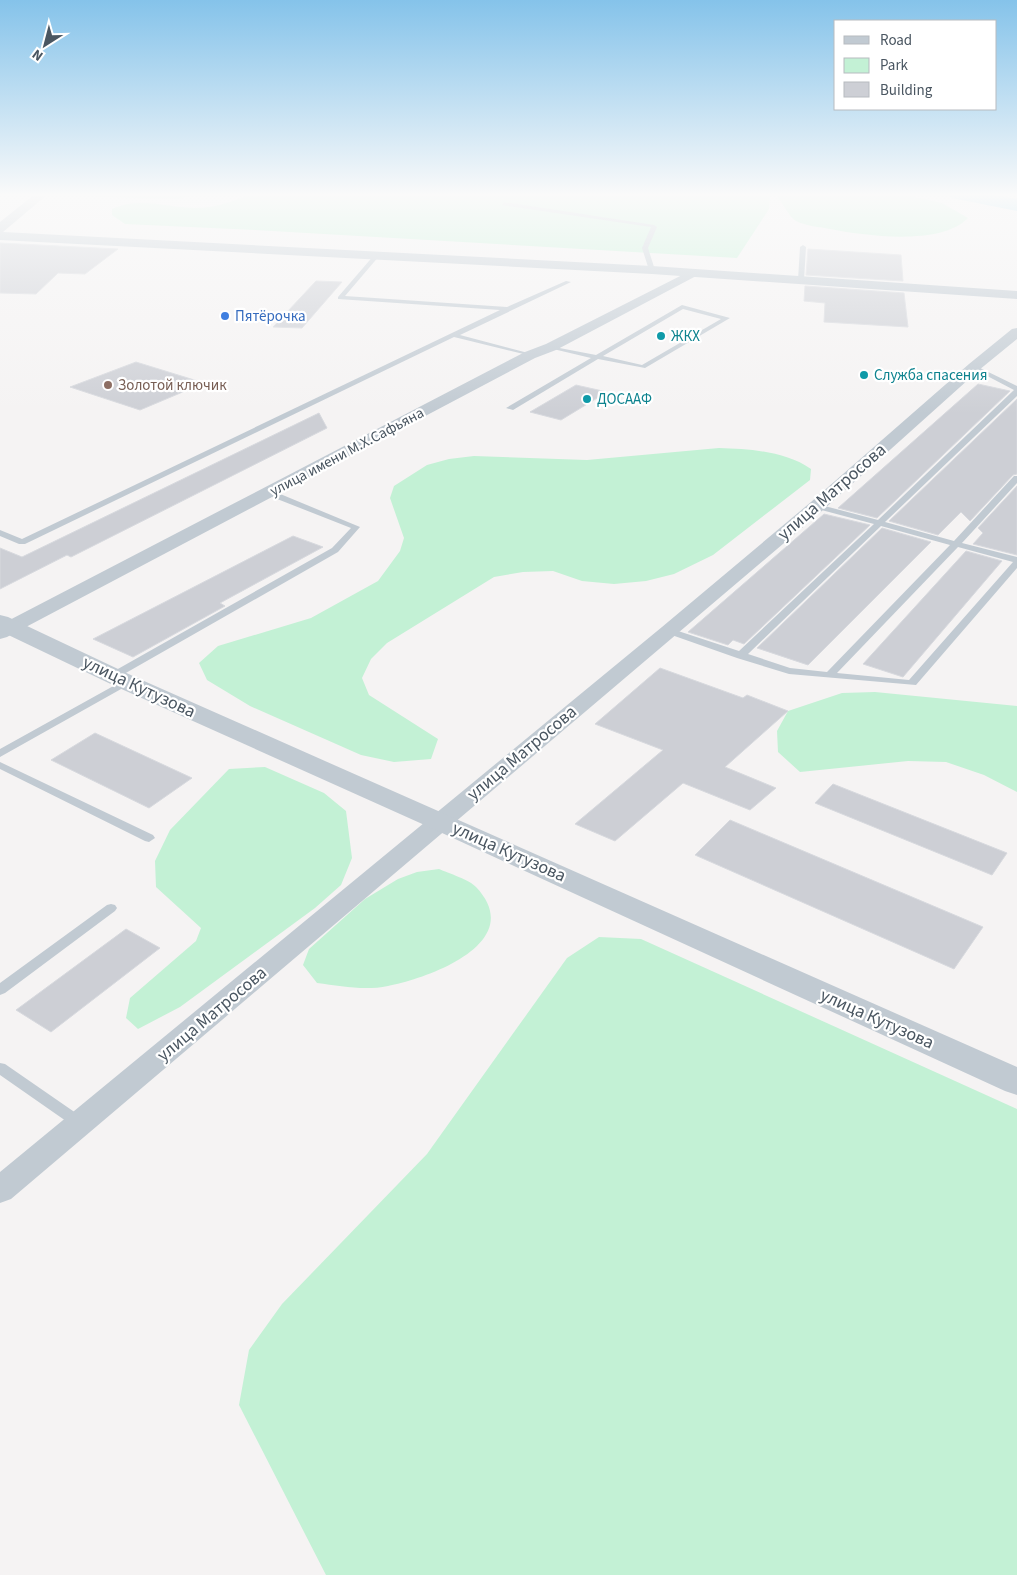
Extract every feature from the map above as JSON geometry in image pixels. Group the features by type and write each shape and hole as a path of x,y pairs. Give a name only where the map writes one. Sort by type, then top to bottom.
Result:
{"street":[{"path":"606,268 1017,295"},
{"name":"улица имени М.Х.Сафьяна","path":"4,628 270,493 530,355 551,347 694,273"},
{"name":"улица Матросова","path":"0,1190 82,1124 440,821 818,506 974,367 1017,332"},
{"name":"улица Кутузова","path":"4,628 440,821 1017,1082"}],"lane":[{"path":"366,268 340,298 508,308"},
{"path":"801,280 802,268"},
{"path":"0,533 22,542 508,308 568,282"},
{"path":"510,408 596,356 682,307 727,318 643,367 596,356 551,347"},
{"path":"453,335 530,355"},
{"path":"740,656 1017,390 974,367"},
{"path":"829,675 1017,478"},
{"path":"0,754 334,550 356,527 270,493"},
{"path":"669,631 789,671 912,683 1017,561 818,506"},
{"path":"0,765 150,838"},
{"path":"0,990 111,908"},
{"path":"0,1068 82,1124"}],"green space":[{"path":"719,448 755,450 790,458 811,469 810,480 713,555 674,574 646,581 614,584 582,581 553,571 523,572 494,577 387,643 371,659 362,678 369,695 438,739 431,759 394,762 361,755 250,706 207,680 199,663 218,646 311,618 378,581 400,551 404,538 390,498 394,486 427,465 449,459 474,456 587,460"},
{"path":"875,692 1017,706 1017,792 984,775 946,762 908,761 800,772 778,752 777,731 788,711 842,693"},
{"path":"265,767 324,793 346,811 352,858 341,885 315,908 180,1007 138,1029 126,1018 130,998 196,941 201,928 156,887 155,861 170,830 229,769"},
{"path":"439,869 473,884 489,907 490,925 482,940 467,954 448,966 406,982 370,988 317,983 303,965 309,949 365,899 398,879 417,872"},
{"path":"599,937 641,939 1017,1109 1017,1575 326,1575 239,1405 249,1350 282,1304 427,1154 567,958"}],"building":[{"path":"0,268 94,268 85,274 58,273 36,294 0,293"},
{"path":"807,268 902,268 903,281 806,275"},
{"path":"316,281 342,282 302,328 273,327"},
{"path":"805,286 904,293 908,327 824,322 825,303 804,301"},
{"name":"Золотой ключик","path":"136,362 204,383 140,410 70,387"},
{"path":"978,384 1010,391 877,518 838,508"},
{"name":"ДОСААФ","path":"576,385 607,392 561,420 530,412"},
{"path":"1017,399 1017,474 1013,475 970,521 961,512 938,535 889,521"},
{"path":"319,413 327,428 71,557 67,555 0,589 0,548 22,557"},
{"path":"1017,486 1017,555 973,544 983,533 978,528"},
{"path":"824,514 870,525 744,644 733,640 728,645 688,632"},
{"path":"882,528 931,542 808,665 757,648"},
{"path":"293,536 323,547 220,603 225,606 133,657 93,639"},
{"path":"966,551 1002,561 903,677 863,664"},
{"path":"660,668 743,698 747,695 788,711 725,767 776,788 750,810 683,783 615,841 575,824 663,750 595,724"},
{"path":"95,733 192,778 149,808 51,760"},
{"path":"833,784 1007,853 992,875 815,803"},
{"path":"730,820 983,927 954,969 695,855"},
{"path":"126,929 160,948 51,1032 16,1010"}],"place":[{"name":"Пятёрочка","path":"225,316"},
{"name":"ЖКХ","path":"661,336"},
{"name":"Служба спасения","path":"864,375"},
{"name":"Золотой ключик","path":"108,385"},
{"name":"ДОСААФ","path":"587,399"}]}
